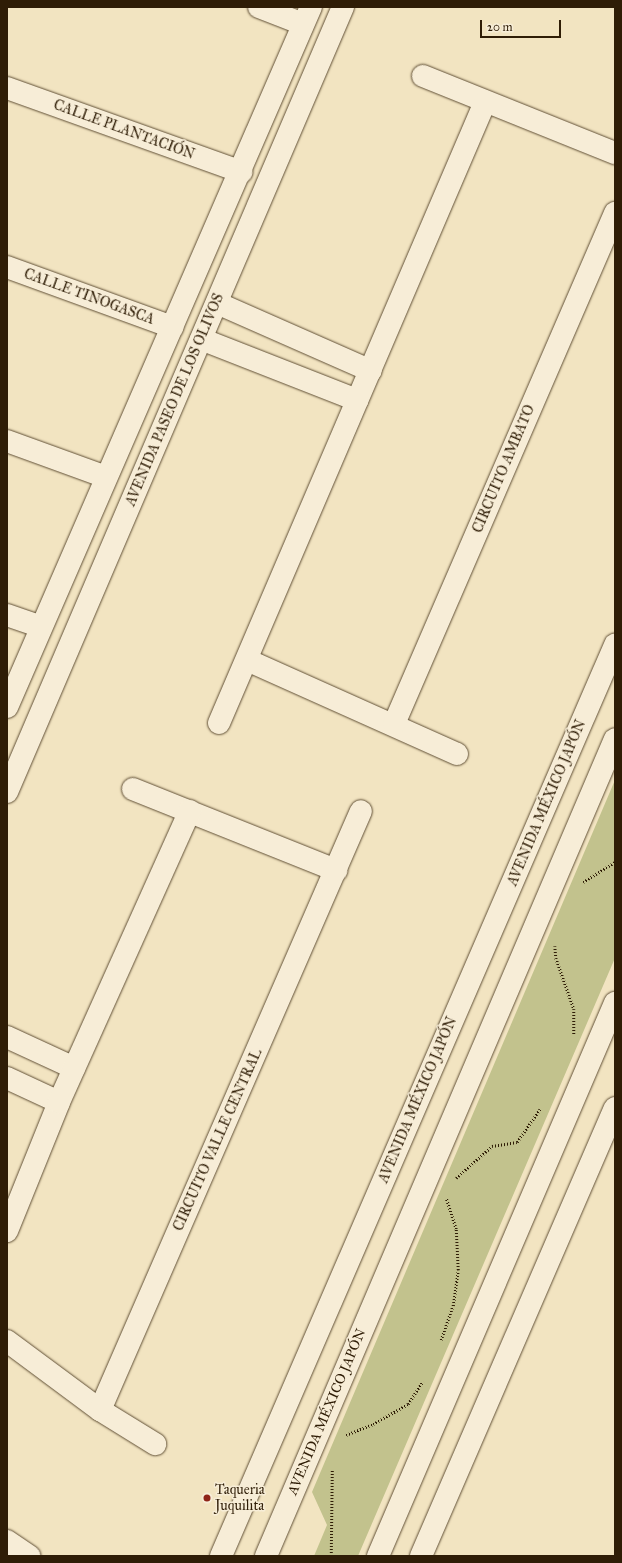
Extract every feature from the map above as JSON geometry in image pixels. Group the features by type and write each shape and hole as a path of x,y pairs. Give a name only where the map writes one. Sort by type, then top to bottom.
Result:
{"street":[{"path":"7,707 106,477 241,172 307,15 259,7"},
{"name":"AVENIDA PASEO DE LOS OLIVOS","path":"7,792 343,7"},
{"path":"423,76 615,153"},
{"name":"CALLE PLANTACIÓN","path":"7,88 241,172"},
{"path":"219,723 485,102"},
{"name":"CIRCUITO AMBATO","path":"394,724 615,213"},
{"name":"CALLE TINOGASCA","path":"7,267 172,327"},
{"path":"217,303 371,371"},
{"path":"201,339 357,400"},
{"path":"7,441 106,477"},
{"path":"7,615 41,627"},
{"name":"AVENIDA MÉXICO JAPÓN","path":"221,1556 615,645"},
{"path":"247,660 394,724 458,754"},
{"name":"AVENIDA MÉXICO JAPÓN","path":"266,1556 615,739"},
{"path":"132,789 336,870"},
{"path":"7,1231 59,1102 190,811"},
{"name":"CIRCUITO VALLE CENTRAL","path":"100,1410 361,811"},
{"path":"378,1556 615,1003"},
{"path":"7,1037 74,1068"},
{"path":"7,1078 59,1102"},
{"path":"421,1556 615,1108"},
{"path":"7,1341 100,1410 155,1444"},
{"path":"7,1541 29,1556"}],"path":[{"path":"579,884 615,862"},
{"path":"555,944 556,958 574,1009 574,1038"},
{"path":"455,1180 492,1146 517,1142 545,1102"},
{"path":"440,1345 453,1306 458,1270 456,1228 444,1195"},
{"path":"341,1442 345,1436 373,1424 408,1404 426,1376"},
{"path":"331,1556 333,1463"}],"green space":[{"path":"615,780 615,958 358,1556 314,1556 327,1525 312,1492"}],"place":[{"name":"Taqueria Juquilita","path":"207,1498"}]}
